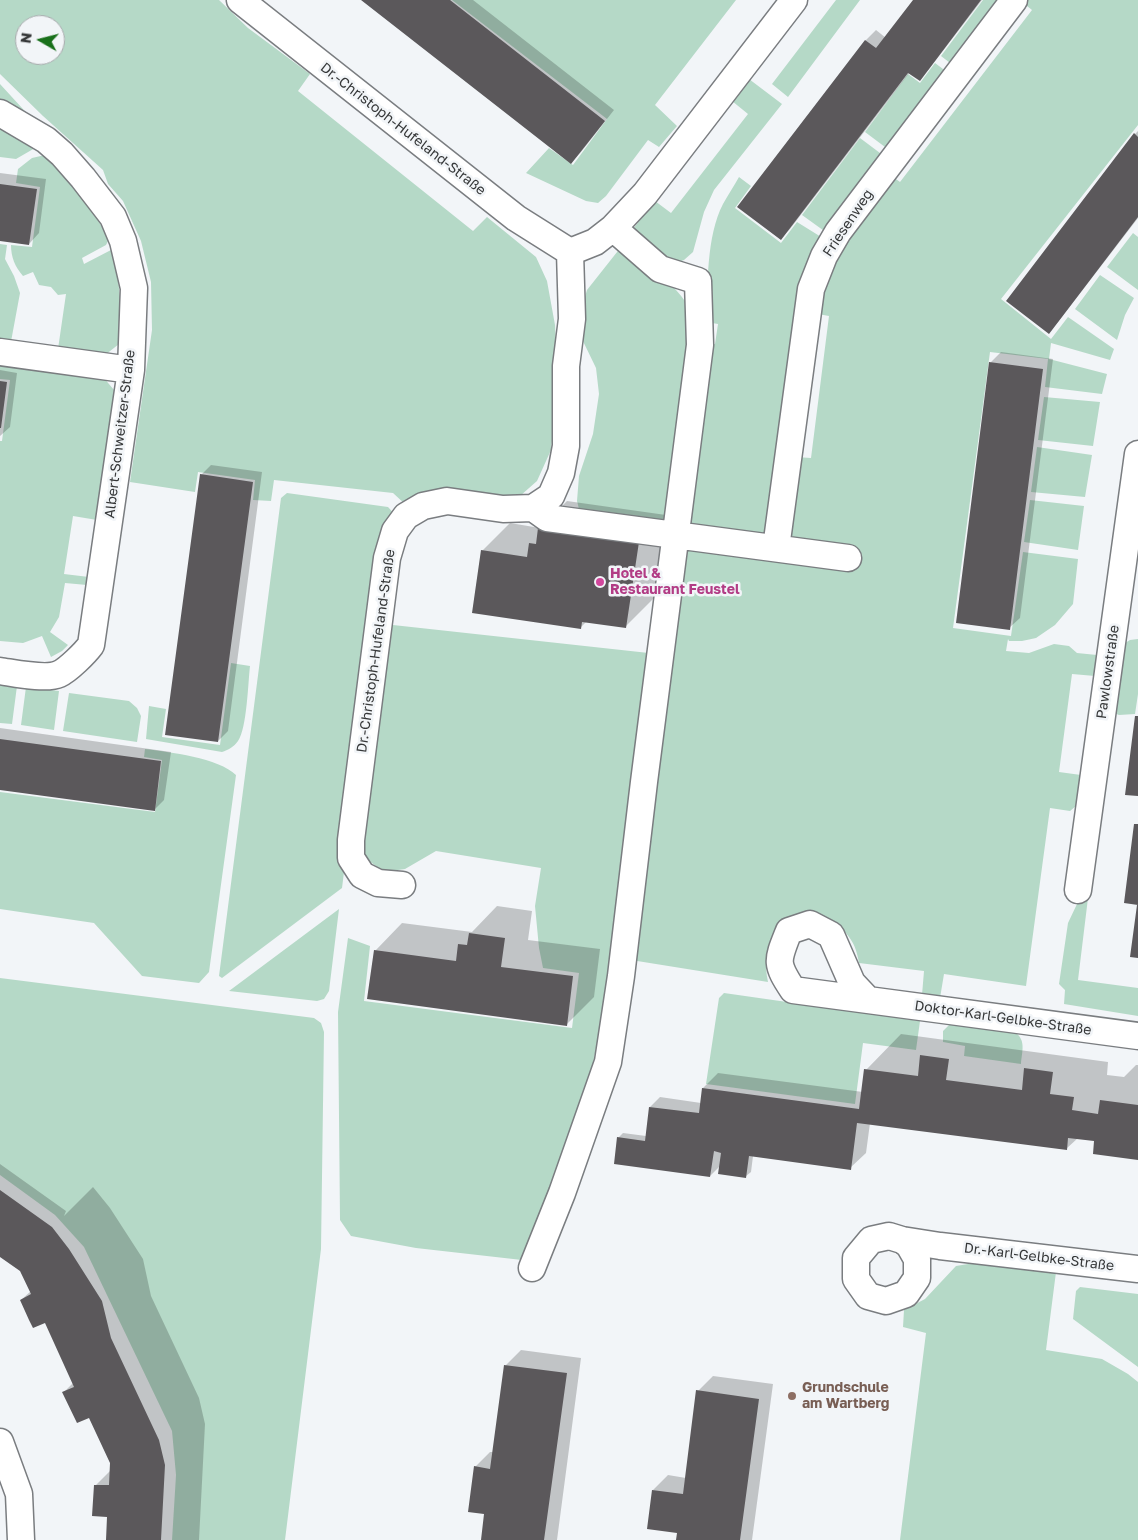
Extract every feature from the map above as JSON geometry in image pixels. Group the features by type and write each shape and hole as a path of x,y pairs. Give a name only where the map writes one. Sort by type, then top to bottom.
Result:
{"street":[{"name":"Dr.-Christoph-Hufeland-Straße","path":"240,0 516,218 570,252"},
{"path":"533,508 551,496 561,473 566,446 566,366 572,319 570,252 595,242 613,228 645,194 794,0"},
{"name":"Friesenweg","path":"776,548 812,288 824,256 838,232 1014,0"},
{"name":"Albert-Schweitzer-Straße","path":"0,113 46,140 84,178 113,217 123,241 134,288 131,370 91,645 59,674 36,676 0,671"},
{"path":"532,1268 562,1193 608,1062 621,976 700,345 698,281 660,270 613,228"},
{"path":"0,352 131,370"},
{"name":"Pawlowstraße","path":"1078,890 1138,454"},
{"name":"Dr.-Christoph-Hufeland-Straße","path":"402,885 378,883 362,875 351,858 351,840 387,558 395,531 406,516 423,506 447,501 503,509 533,508 547,518 848,558"},
{"name":"Doktor-Karl-Gelbke-Straße","path":"868,1000 1138,1036"},
{"path":"889,1236 940,1246 906,1294 886,1301 868,1296 856,1279 856,1258 871,1240 889,1236"},
{"path":"902,1240 909,1245 917,1259 917,1278"},
{"name":"Dr.-Karl-Gelbke-Straße","path":"940,1246 1138,1269"},
{"path":"0,1442 19,1494 14,1535"}],"green space":[{"path":"0,0 219,0 248,28 310,74 298,91 473,231 487,217 536,257 547,281 555,325 558,385 551,450 537,481 520,496 406,505 393,493 274,480 271,501 253,500 255,480 198,472 195,492 130,482 152,330 151,282 141,241 123,201 108,184 103,170 0,74"},
{"path":"452,0 736,0 655,105 677,126 659,147 648,140 606,196 598,203 586,201 526,173 549,148 573,165 607,119"},
{"path":"836,0 860,0 788,97 772,84"},
{"path":"983,0 1004,0 954,66 941,56"},
{"path":"1023,0 1138,0 1138,125 1001,299 1051,339 1068,317 1114,349 1110,360 1051,343 1049,359 1107,374 1102,394 1045,387 1048,359 990,352 953,628 1011,636 1023,552 1078,559 1073,604 1055,625 1036,638 1022,641 1009,641 1008,639 1006,651 1029,653 1054,644 1069,646 1077,653 1097,655 1095,676 1072,674 1059,772 1081,775 1076,806 1070,811 1050,808 1026,986 944,974 940,998 922,995 924,971 859,963 856,950 850,939 842,929 831,921 774,936 766,959 768,982 631,960 610,974 588,1090 533,1251 522,1260 416,1248 351,1236 340,1220 338,1012 348,938 370,946 364,1001 572,1028 579,973 543,968 535,906 541,868 436,851 405,869 384,872 361,855 384,630 393,625 667,655 683,545 780,557 796,457 811,458 829,316 818,314 833,258 889,174 900,182 1032,10 1022,2"},
{"path":"935,63 947,72 889,150 865,132 908,74 920,83"},
{"path":"749,79 782,104 714,190 704,212 693,252 684,260 673,264 629,234 655,201 671,213 748,114 732,101"},
{"path":"0,84 33,120 0,103"},
{"path":"0,126 35,148 16,159 0,157"},
{"path":"860,138 884,156 827,233 802,215"},
{"path":"45,155 64,172 83,194 109,239 106,245 82,258 84,264 111,250 117,274 120,297 119,344 105,355 58,349 66,294 58,295 51,287 39,285 33,272 23,276 13,258 11,245 32,247 40,187 16,183 18,169 32,158"},
{"path":"739,177 751,186 735,208 781,243 797,222 826,240 769,533 760,539 683,528 706,343 715,344 718,324 706,322 713,231 723,204"},
{"path":"1133,233 1138,237 1138,290 1107,267"},
{"path":"0,244 7,245 5,259 20,293 10,347 0,346"},
{"path":"621,247 670,283 691,312 667,524 586,513 579,509 577,501 579,476 593,434 599,394 596,368 581,337 580,313 587,290"},
{"path":"1100,275 1134,298 1125,315 1117,340 1075,309"},
{"path":"0,358 98,371 114,390 97,520 73,516 64,574 89,577 87,585 65,583 59,617 50,632 68,645 51,657 42,636 23,643 0,641 0,441 2,441 10,380 0,379"},
{"path":"1044,397 1100,402 1093,446 1038,440"},
{"path":"1037,447 1092,455 1085,497 1031,492"},
{"path":"287,493 388,507 398,518 340,861 344,872 342,888 222,978 219,976 281,498"},
{"path":"1030,500 1084,506 1078,550 1024,542"},
{"path":"1138,639 1138,694 1135,714 1119,715 1114,713 1125,643"},
{"path":"231,663 250,666 247,705 241,735 235,745 222,752 146,739 149,706 166,709 162,737 220,745"},
{"path":"0,684 17,686 12,724 0,723"},
{"path":"26,687 59,691 54,730 21,725"},
{"path":"69,693 129,701 137,708 141,716 137,742 63,731"},
{"path":"145,749 206,760 228,769 236,775 209,972 199,983 142,976 94,923 0,909 0,792 155,812 162,760 144,757"},
{"path":"1088,898 1078,980 1138,988 1138,1016 1064,1004 1065,990 1059,984 1068,923 1077,904"},
{"path":"339,909 329,991 324,999 317,1001 229,991"},
{"path":"0,978 314,1018 321,1023 324,1032 321,1249 285,1540 172,1540 176,1475 172,1431 84,1247 55,1215 0,1175"},
{"path":"724,993 920,1021 916,1050 863,1043 855,1104 706,1084 719,998"},
{"path":"950,1024 1016,1033 1022,1043 1021,1064 964,1056 965,1046 943,1042 943,1031"},
{"path":"974,1263 1056,1272 1046,1350 1102,1359 1138,1382 1138,1540 900,1540 926,1333 903,1327 904,1310 925,1299 956,1266"},
{"path":"1080,1287 1138,1294 1138,1367 1073,1319 1076,1291"}],"building":[{"path":"361,0 450,0 605,121 571,164"},
{"path":"913,0 981,0 920,81 908,73 781,240 737,207 865,40 876,48"},
{"path":"1134,133 1138,137 1138,217 1049,334 1006,301"},
{"path":"0,184 37,189 29,245 0,241"},
{"path":"989,362 1043,369 1010,630 956,623"},
{"path":"0,381 7,382 1,428 0,428"},
{"path":"200,474 253,482 218,742 165,735"},
{"path":"538,528 639,542 626,628 582,622 581,629 472,613 481,550 527,557 529,543 536,544"},
{"path":"1135,716 1138,716 1138,796 1125,795"},
{"path":"0,739 161,761 155,811 0,790"},
{"path":"1134,824 1138,824 1138,905 1124,903"},
{"path":"1138,905 1138,958 1130,957"},
{"path":"469,933 505,938 501,967 573,976 567,1026 367,999 374,950 456,961 458,944 467,945"},
{"path":"920,1055 949,1059 946,1080 1022,1090 1024,1068 1053,1072 1050,1094 1074,1097 1072,1110 1098,1114 1100,1100 1138,1105 1138,1160 1093,1154 1094,1141 1068,1138 1067,1150 857,1123 851,1170 749,1156 746,1178 718,1174 721,1153 714,1151 710,1177 614,1164 617,1137 645,1141 649,1107 699,1113 702,1088 859,1109 864,1069 918,1076"},
{"path":"0,1190 52,1227 69,1249 102,1301 111,1338 159,1440 165,1465 161,1540 106,1540 107,1517 92,1516 94,1485 109,1485 110,1463 89,1418 77,1423 62,1392 74,1387 45,1323 33,1328 29,1320 20,1300 31,1294 20,1271 0,1257"},
{"path":"504,1365 567,1373 544,1540 481,1540 484,1514 468,1512 474,1466 490,1469"},
{"path":"696,1390 759,1399 740,1540 676,1540 677,1533 647,1529 652,1490 683,1494"}],"place":[{"name":"Hotel & Restaurant Feustel","path":"600,582"},
{"name":"Grundschule am Wartberg","path":"792,1396"}]}
